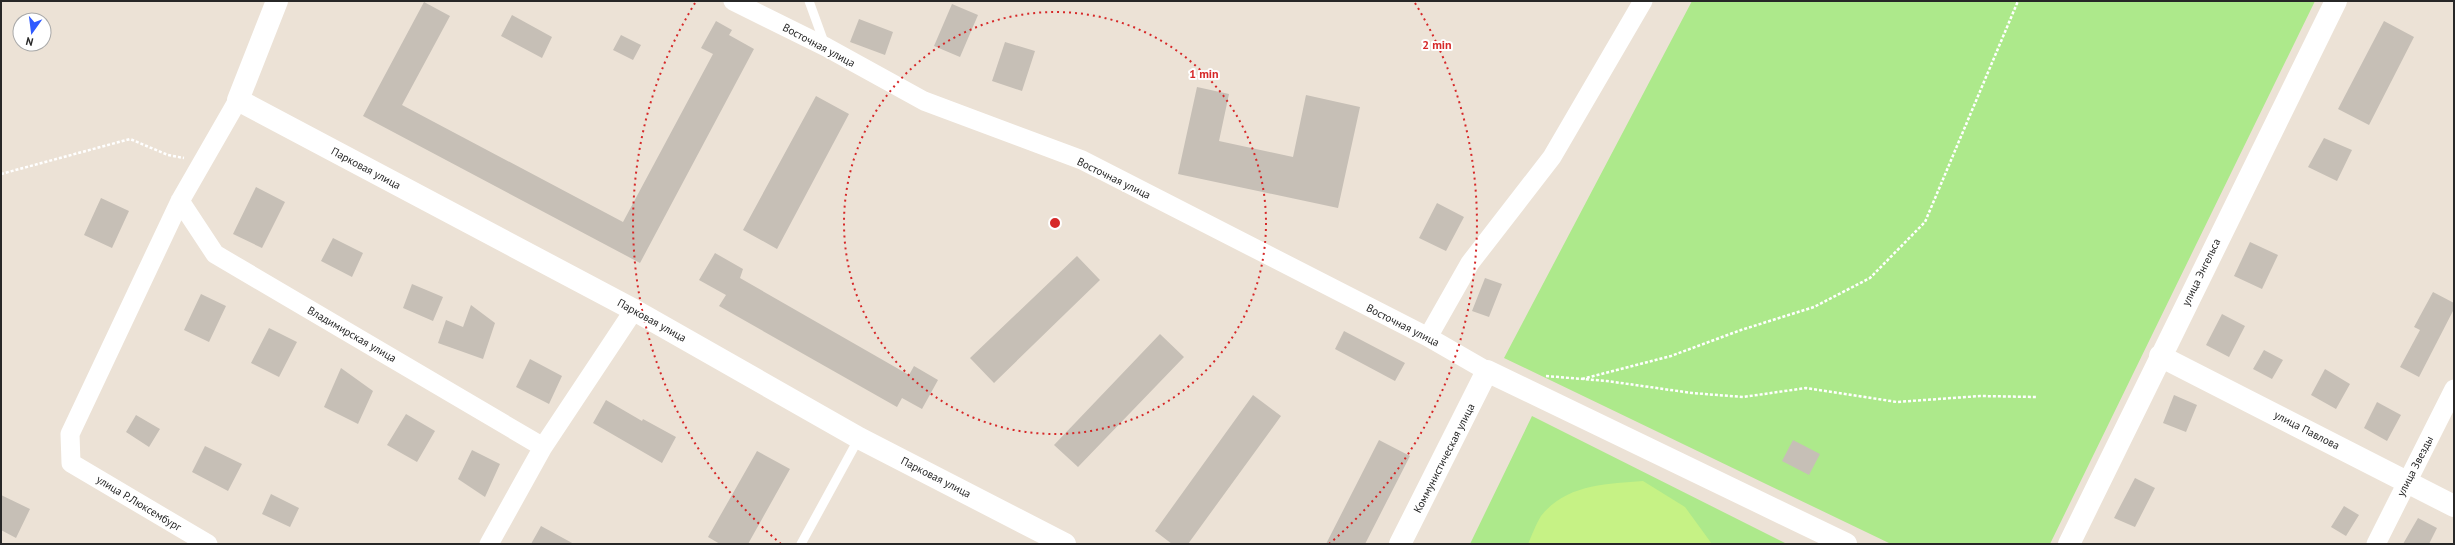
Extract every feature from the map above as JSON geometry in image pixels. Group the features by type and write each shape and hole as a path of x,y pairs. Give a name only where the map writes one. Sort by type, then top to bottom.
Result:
{"street":[{"path":"180,201 238,100 277,1"},
{"name":"Восточная улица","path":"734,1 826,47 924,102 1082,160 1428,337 1487,371"},
{"path":"1428,337 1470,263 1552,157 1644,1"},
{"name":"улица Энгельса","path":"2069,544 2160,356 2336,1"},
{"name":"Парковая улица","path":"238,100 634,310 859,438 1065,544"},
{"name":"Владимирская улица","path":"180,201 215,254 543,447"},
{"name":"улица Р.Люксембург","path":"180,201 70,434 71,463 208,544"},
{"path":"489,544 543,447 634,310"},
{"name":"улица Павлова","path":"2160,356 2454,506"},
{"path":"1487,371 1846,544"},
{"name":"Коммунистическая улица","path":"1400,544 1487,371"},
{"name":"улица Звезды","path":"2376,544 2454,389"}],"lane":[{"path":"809,1 826,47"},
{"path":"801,544 859,438"}],"path":[{"path":"1582,379 1672,356 1741,330 1814,307 1870,278 1925,222 2018,1"},
{"path":"1,174 130,139 168,155 202,162"},
{"path":"1543,376 1582,379 1692,393 1743,397 1806,388 1897,402 1980,396 2037,397"}],"green space":[{"path":"1692,1 2315,1 2050,544 1891,544 1504,358"},
{"path":"1532,416 1787,544 1470,544"},
{"path":"1643,481 1685,507 1712,544 1528,544 1541,516 1551,505 1562,497 1601,485"}],"building":[{"path":"424,2 450,16 402,105 623,222 713,54 701,48 716,21 732,30 729,35 754,49 640,263 363,116"},
{"path":"952,4 978,15 960,57 934,46"},
{"path":"512,15 552,37 542,58 501,36"},
{"path":"859,19 893,32 885,55 850,42"},
{"path":"2384,21 2414,37 2369,125 2338,109"},
{"path":"621,35 641,45 633,60 613,50"},
{"path":"1005,42 1035,51 1022,91 992,81"},
{"path":"1197,87 1229,94 1219,141 1293,157 1306,95 1360,107 1338,208 1178,174"},
{"path":"816,96 849,114 777,249 743,230"},
{"path":"2324,138 2352,150 2337,181 2308,167"},
{"path":"256,187 285,202 262,248 233,234"},
{"path":"101,198 129,211 112,248 84,235"},
{"path":"1437,203 1464,217 1446,251 1419,238"},
{"path":"333,238 363,253 352,277 321,261"},
{"path":"2250,242 2278,255 2262,289 2234,276"},
{"path":"715,253 743,269 740,278 909,375 914,366 938,380 922,409 902,398 897,407 719,306 726,295 699,280"},
{"path":"1077,256 1100,280 994,383 970,358"},
{"path":"1485,278 1502,284 1489,317 1472,311"},
{"path":"412,284 443,297 433,321 403,308"},
{"path":"2433,292 2454,303 2454,309 2419,377 2400,367 2420,330 2414,327"},
{"path":"201,294 226,306 209,342 184,330"},
{"path":"471,305 495,323 483,359 438,343 446,320 463,327"},
{"path":"2222,314 2245,326 2229,357 2206,345"},
{"path":"269,328 297,342 279,377 251,363"},
{"path":"1344,331 1405,363 1395,381 1335,349"},
{"path":"1160,334 1184,357 1078,467 1054,445"},
{"path":"2264,350 2283,360 2272,379 2253,369"},
{"path":"530,359 562,376 549,404 516,387"},
{"path":"341,368 373,391 358,424 324,407"},
{"path":"2325,369 2350,384 2336,409 2311,395"},
{"path":"1253,395 1281,416 1188,544 1172,544 1155,531"},
{"path":"2174,395 2197,405 2186,432 2163,423"},
{"path":"606,400 642,421 643,419 676,437 662,463 593,423"},
{"path":"2377,402 2401,415 2387,441 2364,428"},
{"path":"406,414 435,431 417,462 387,445"},
{"path":"136,415 160,429 149,447 126,432"},
{"path":"1379,440 1410,456 1365,544 1326,544"},
{"path":"1793,440 1820,454 1809,475 1782,461"},
{"path":"205,446 242,464 228,491 192,472"},
{"path":"472,450 500,464 485,497 458,479"},
{"path":"757,451 790,469 748,544 720,544 708,537"},
{"path":"2135,478 2155,488 2135,527 2114,518"},
{"path":"271,494 299,508 290,527 262,514"},
{"path":"1,495 30,509 16,538 1,530"},
{"path":"2344,506 2359,515 2346,536 2331,527"},
{"path":"2418,518 2437,528 2429,544 2403,544"},
{"path":"541,526 574,544 531,544"}]}
